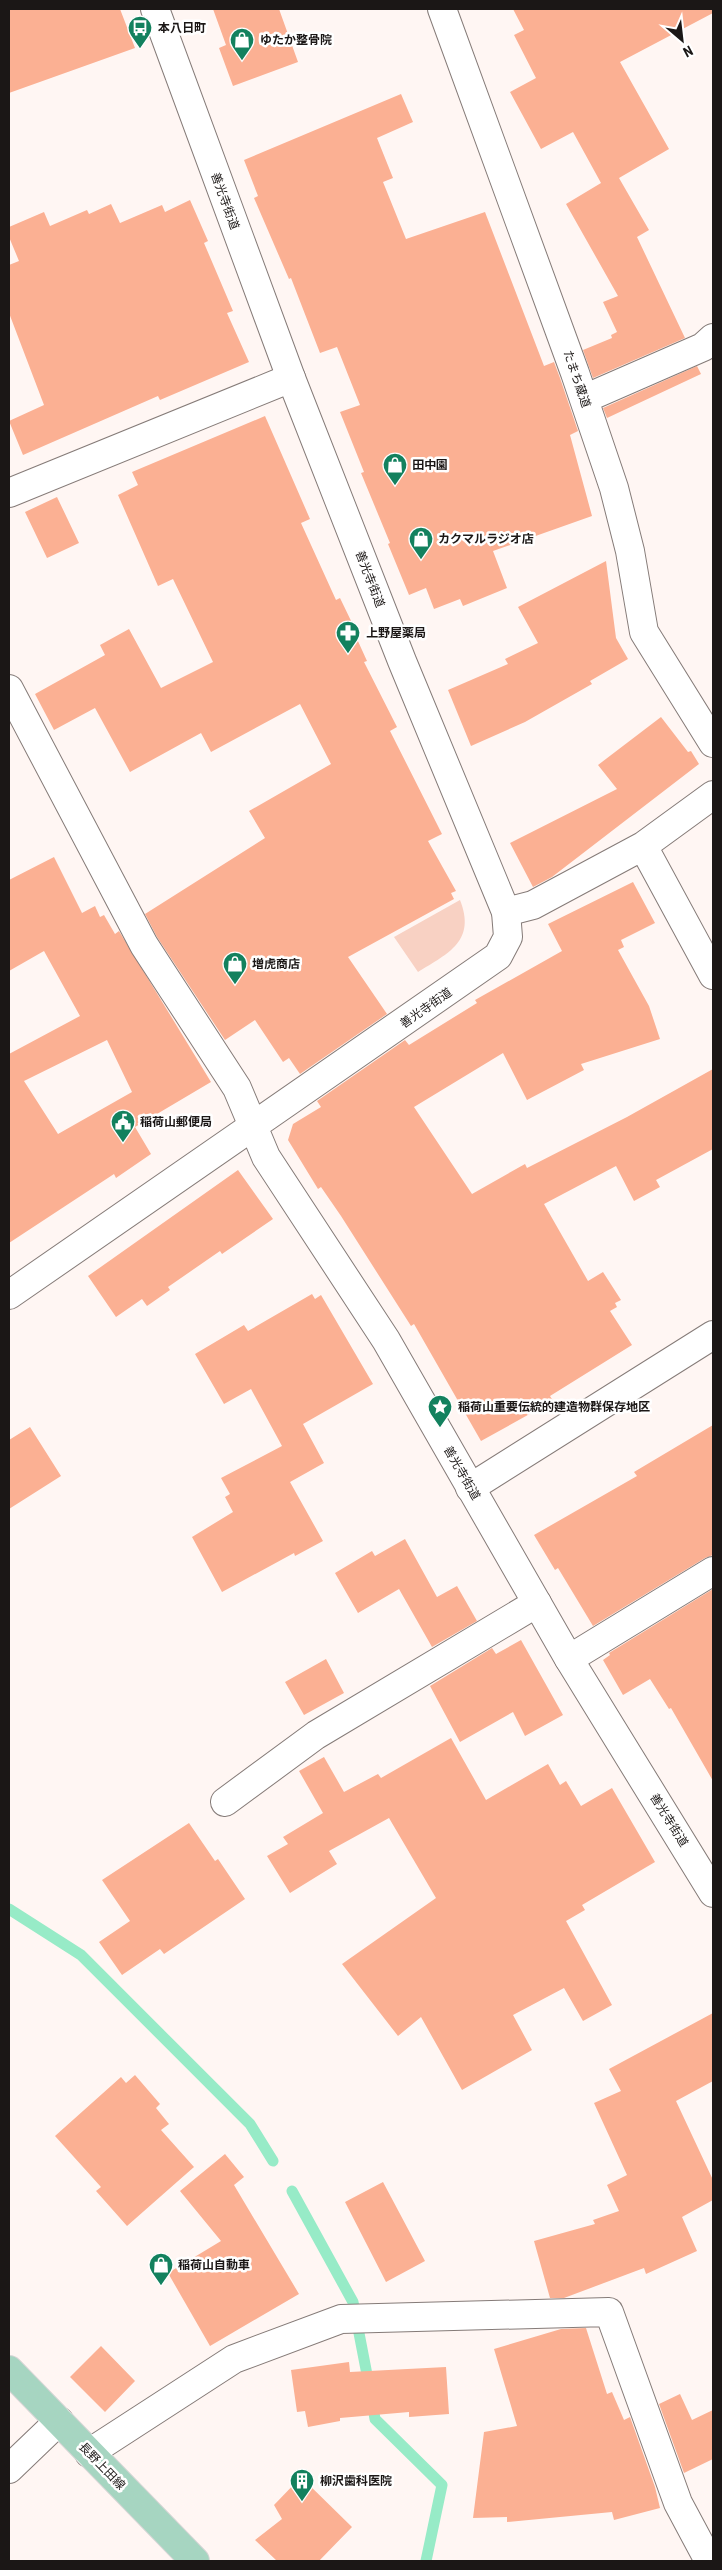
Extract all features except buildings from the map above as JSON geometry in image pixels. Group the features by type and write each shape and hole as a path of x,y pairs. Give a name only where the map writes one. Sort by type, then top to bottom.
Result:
{"main road":[{"name":"長野上田線","path":"9,2370 195,2561"}],"street":[{"name":"善光寺街道","path":"154,9 291,378 402,661 506,912 508,937 498,956 253,1126 266,1157 386,1340 569,1659 713,1893"},
{"name":"たまち蔵道","path":"442,9 584,399 614,488 630,551 644,632 713,743"},
{"path":"584,399 703,347 713,338"},
{"path":"9,493 291,378"},
{"path":"9,689 144,946 237,1088 253,1126 9,1296"},
{"path":"506,912 533,905 643,846 713,795"},
{"path":"643,846 713,975"},
{"path":"470,1488 713,1335"},
{"path":"569,1659 713,1571"},
{"path":"225,1802 316,1735 537,1603"},
{"path":"89,2453 234,2359 341,2320 372,2317 609,2312 678,2502 709,2561"},
{"path":"9,2469 58,2421"}],"shaded area":[{"path":"460,900 465,926 462,936 449,952 418,972 394,937"}],"waterway":[{"path":"9,1909 81,1955 250,2124 273,2161"},
{"path":"292,2191 353,2302 369,2385"},
{"path":"372,2401 375,2419 442,2485 426,2561"}],"place":[{"name":"本八日町","path":"140,49"},
{"name":"ゆたか整骨院","path":"242,61"},
{"name":"田中園","path":"395,486"},
{"name":"カクマルラジオ店","path":"421,560"},
{"name":"上野屋薬局","path":"348,654"},
{"name":"増虎商店","path":"235,985"},
{"name":"稲荷山郵便局","path":"123,1143"},
{"name":"稲荷山重要伝統的建造物群保存地区","path":"440,1428"},
{"name":"稲荷山自動車","path":"161,2286"},
{"name":"柳沢歯科医院","path":"302,2502"}]}
